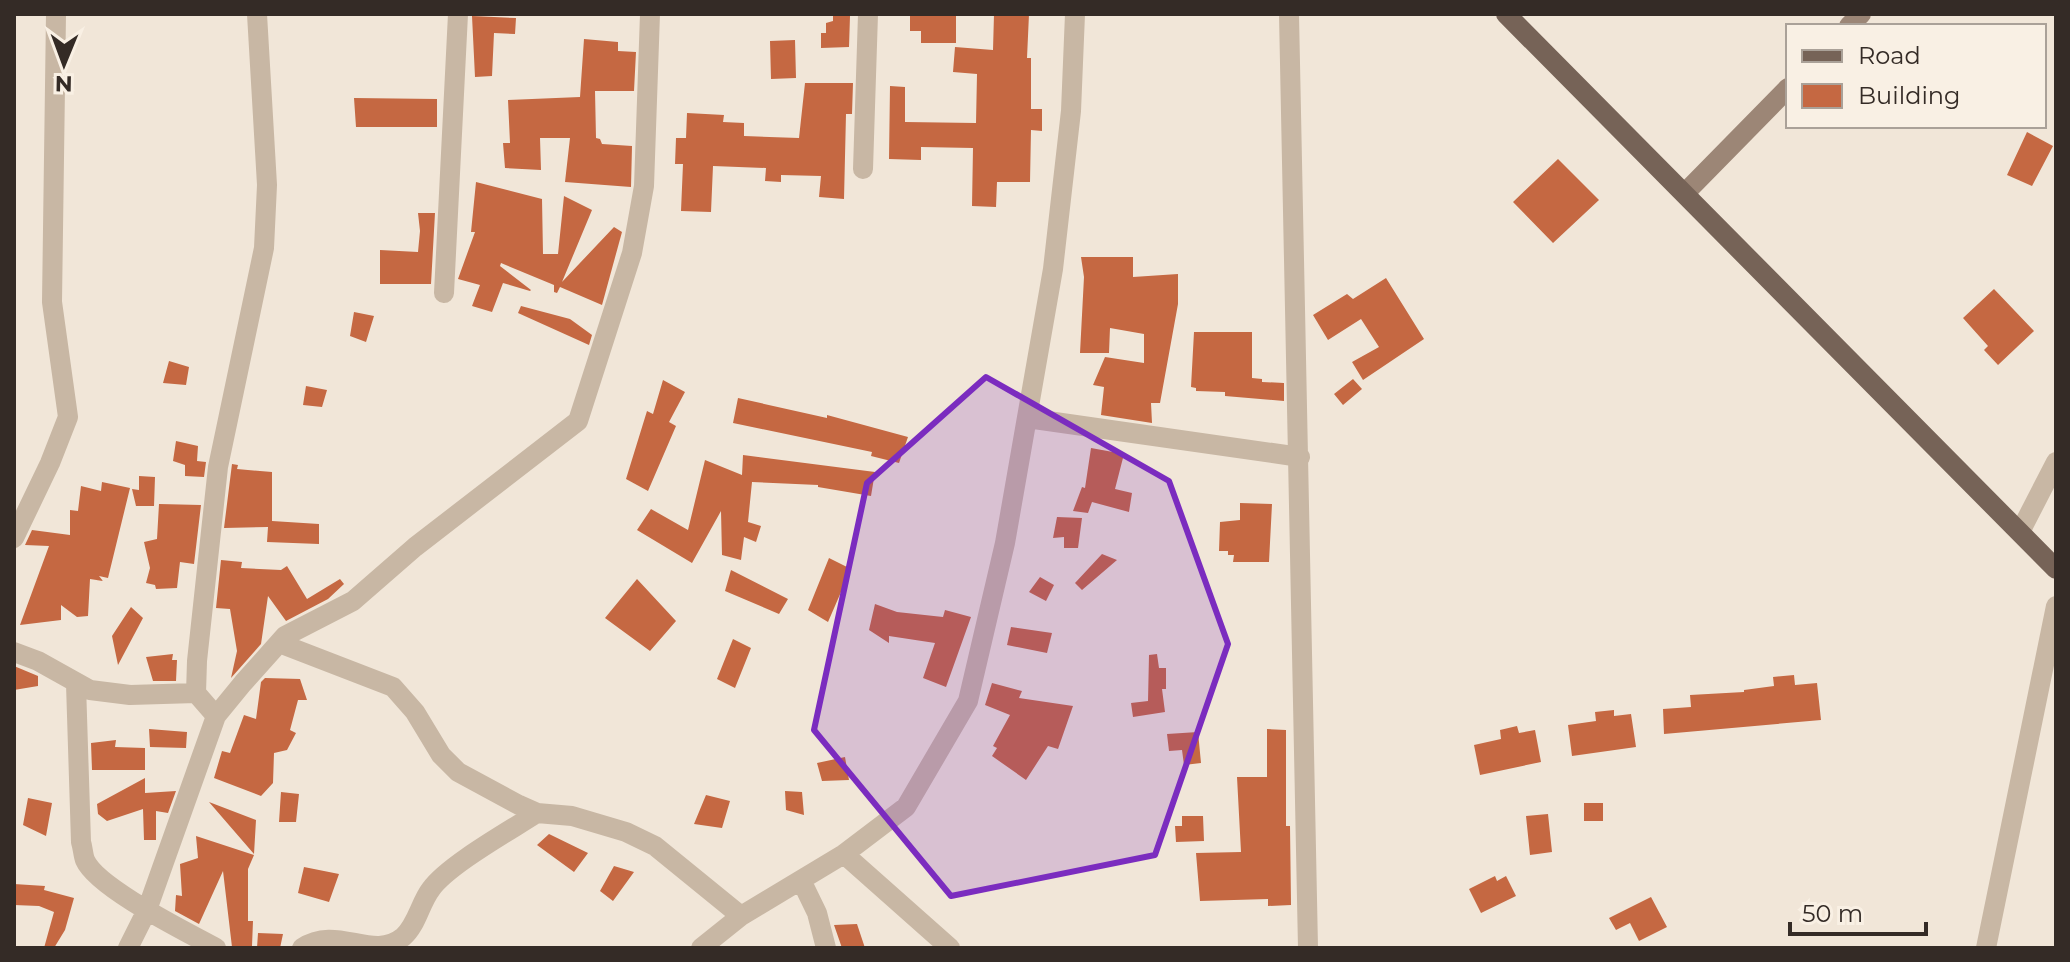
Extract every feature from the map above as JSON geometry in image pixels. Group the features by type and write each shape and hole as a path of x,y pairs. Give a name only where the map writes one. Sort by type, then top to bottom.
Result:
{"main road":[{"path":"1506,14 2056,569"},
{"path":"1685,193 1786,90"}],"street":[{"path":"14,538 68,417 52,302 56,14"},
{"path":"216,716 196,693 197,661 218,467 264,248 267,185 257,14"},
{"path":"444,293 458,14"},
{"path":"128,948 147,910 216,716 285,636 353,601 415,547 578,421 587,402 628,268 637,226 644,186 650,14"},
{"path":"863,169 868,14"},
{"path":"701,948 741,916 844,854 906,807 968,701 1005,543 1053,269 1071,111 1075,14"},
{"path":"1289,14 1308,948"},
{"path":"1027,418 1300,457"},
{"path":"2020,532 2056,462"},
{"path":"1986,948 2056,606"},
{"path":"279,643 393,687 415,712 441,755 458,772 537,813 572,816 626,832 655,846 741,916"},
{"path":"14,652 38,661 90,690 130,695 196,693"},
{"path":"76,684 81,842 86,862 100,877 147,910 216,948"},
{"path":"309,946 325,938 384,947 403,937 431,888 462,862 537,813"},
{"path":"844,854 950,948"},
{"path":"801,880 817,913 826,948"}],"highlighted area":[{"path":"986,377 1169,481 1228,644 1155,855 951,896 814,730 867,483"}],"building":[{"path":"910,14 956,14 956,43 921,43 921,31 910,31"},
{"path":"994,14 1029,14 1027,58 1031,58 1031,109 1042,109 1042,131 1031,130 1030,182 997,182 996,207 972,206 973,148 921,147 921,160 889,159 890,86 905,87 905,122 976,123 977,74 953,72 955,47 993,50"},
{"path":"472,16 516,18 515,34 494,33 492,76 475,77"},
{"path":"833,16 850,16 849,47 821,48 821,33 826,33 826,23 833,21"},
{"path":"584,39 618,42 618,51 636,52 634,91 595,91 596,138 602,144 632,146 631,187 565,182 570,138 540,138 541,170 505,168 503,143 510,143 508,100 580,97"},
{"path":"795,40 796,78 771,79 770,41"},
{"path":"805,83 853,83 852,114 846,114 844,199 819,197 821,176 781,175 781,182 765,181 766,168 713,166 711,212 681,211 683,164 675,164 676,138 686,138 687,113 724,115 723,122 744,123 744,136 799,138"},
{"path":"354,98 437,99 437,127 356,127"},
{"path":"2027,132 2053,146 2032,186 2007,175"},
{"path":"1558,159 1599,200 1553,243 1513,202"},
{"path":"476,182 542,199 543,254 558,254 564,196 592,210 562,282 614,227 622,232 602,305 560,287 557,293 554,292 554,285 501,263 500,266 531,290 503,283 492,312 472,306 480,285 458,279 475,232 471,232"},
{"path":"418,213 435,213 431,284 380,284 380,250 418,252"},
{"path":"1081,257 1133,257 1133,277 1178,274 1178,304 1160,403 1151,403 1152,423 1101,415 1104,387 1093,385 1105,357 1144,363 1144,334 1110,328 1109,353 1080,353 1084,277"},
{"path":"1386,278 1424,339 1363,380 1352,362 1379,347 1361,319 1328,340 1313,315 1347,294 1353,299"},
{"path":"1994,289 2034,331 1998,365 1984,350 1988,346 1963,318"},
{"path":"521,306 570,319 592,335 589,345 518,313"},
{"path":"354,312 374,316 366,342 350,336"},
{"path":"1194,332 1252,332 1252,378 1262,379 1262,382 1284,383 1284,401 1196,391 1191,387"},
{"path":"169,361 189,367 186,385 163,383"},
{"path":"1353,379 1362,389 1343,405 1334,394"},
{"path":"663,380 685,392 669,422 676,426 648,491 626,479 647,411 653,414"},
{"path":"306,386 327,390 322,407 303,405"},
{"path":"738,398 827,418 827,415 908,437 899,463 871,456 872,452 733,423"},
{"path":"176,441 198,446 197,461 206,462 204,477 185,476 185,465 173,461"},
{"path":"1091,448 1124,454 1115,489 1132,493 1129,512 1092,502 1088,513 1073,511 1082,487 1085,488"},
{"path":"743,455 875,472 871,496 818,485 752,482 748,522 761,526 756,542 744,537 741,560 722,555 721,511 692,563 637,530 651,509 688,530 705,460 742,475"},
{"path":"232,464 238,465 237,469 272,472 272,521 319,524 319,544 267,542 268,527 224,528"},
{"path":"139,476 155,477 154,506 136,506 132,489 139,490"},
{"path":"102,482 130,488 108,578 99,576 103,581 90,579 88,616 77,617 61,605 61,620 20,625 49,546 25,545 32,530 70,535 70,510 78,511 81,486 101,491"},
{"path":"1240,503 1272,504 1269,562 1233,562 1234,555 1219,551 1220,522 1240,520"},
{"path":"159,504 201,505 194,564 180,562 177,588 156,589 155,585 146,583 150,568 144,542 157,539"},
{"path":"1057,517 1082,518 1078,548 1064,548 1064,537 1053,538"},
{"path":"1102,554 1117,560 1082,590 1075,583"},
{"path":"829,558 851,569 828,622 808,610"},
{"path":"221,560 242,562 241,568 281,570 287,566 307,599 340,579 344,584 328,599 286,621 268,596 261,644 231,678 237,651 230,609 216,608"},
{"path":"731,570 788,599 779,614 725,591"},
{"path":"1040,577 1054,585 1046,601 1029,592"},
{"path":"637,579 676,621 650,651 605,618"},
{"path":"875,604 897,612 943,617 945,610 971,617 946,687 923,678 935,643 889,636 889,643 869,630"},
{"path":"131,607 143,618 118,665 112,636"},
{"path":"1011,627 1052,633 1047,653 1007,645"},
{"path":"733,639 751,648 735,688 717,679"},
{"path":"173,654 172,660 177,660 176,681 153,681 146,657"},
{"path":"1157,654 1159,668 1166,668 1166,689 1162,689 1165,712 1133,717 1131,703 1148,701 1149,655"},
{"path":"14,666 38,676 38,686 14,690"},
{"path":"1794,675 1795,685 1817,683 1821,720 1664,734 1663,709 1691,707 1690,695 1744,692 1774,686 1773,677"},
{"path":"265,678 300,679 307,700 298,700 290,730 296,733 287,750 274,753 273,783 261,796 214,778 222,751 230,753 244,715 256,719 261,682"},
{"path":"992,683 1022,691 1019,698 1073,706 1058,749 1048,746 1026,780 992,756 997,748 993,746 1010,715 985,705"},
{"path":"1614,710 1614,716 1631,714 1636,747 1572,756 1568,725 1596,721 1595,712"},
{"path":"1517,726 1519,733 1535,730 1541,762 1480,775 1474,745 1501,739 1500,730"},
{"path":"149,729 187,732 186,748 150,747"},
{"path":"1267,729 1286,730 1286,826 1290,826 1291,905 1268,906 1268,899 1200,901 1196,853 1241,852 1237,777 1267,777"},
{"path":"1198,732 1201,763 1184,765 1182,750 1169,751 1167,734"},
{"path":"116,740 115,747 145,748 145,770 92,770 91,743"},
{"path":"845,757 849,780 822,781 817,763"},
{"path":"145,778 145,793 176,791 168,813 156,811 156,840 144,840 143,809 107,821 98,814 97,804"},
{"path":"785,791 802,792 804,815 786,810"},
{"path":"281,792 299,794 296,822 279,822"},
{"path":"706,795 730,801 722,828 694,824"},
{"path":"28,798 52,803 46,836 23,825"},
{"path":"209,802 256,820 254,854"},
{"path":"1584,803 1603,803 1603,821 1584,821"},
{"path":"1548,814 1552,852 1530,855 1526,816"},
{"path":"1182,816 1203,816 1204,841 1176,842 1175,826 1182,826"},
{"path":"549,834 588,853 574,872 537,845"},
{"path":"196,836 254,855 248,869 248,921 253,921 252,946 232,947 223,871 199,924 175,911 176,895 182,896 180,864 198,858"},
{"path":"614,866 634,872 613,901 600,891"},
{"path":"304,867 339,874 329,902 298,893"},
{"path":"1495,876 1497,881 1506,876 1516,896 1481,913 1469,889"},
{"path":"14,884 45,886 44,890 74,898 65,930 54,948 44,948 54,912 39,906 14,905"},
{"path":"1651,897 1667,927 1639,941 1630,923 1616,930 1609,918"},
{"path":"857,924 865,948 842,948 834,925"},
{"path":"258,933 283,934 280,948 257,948"}]}
